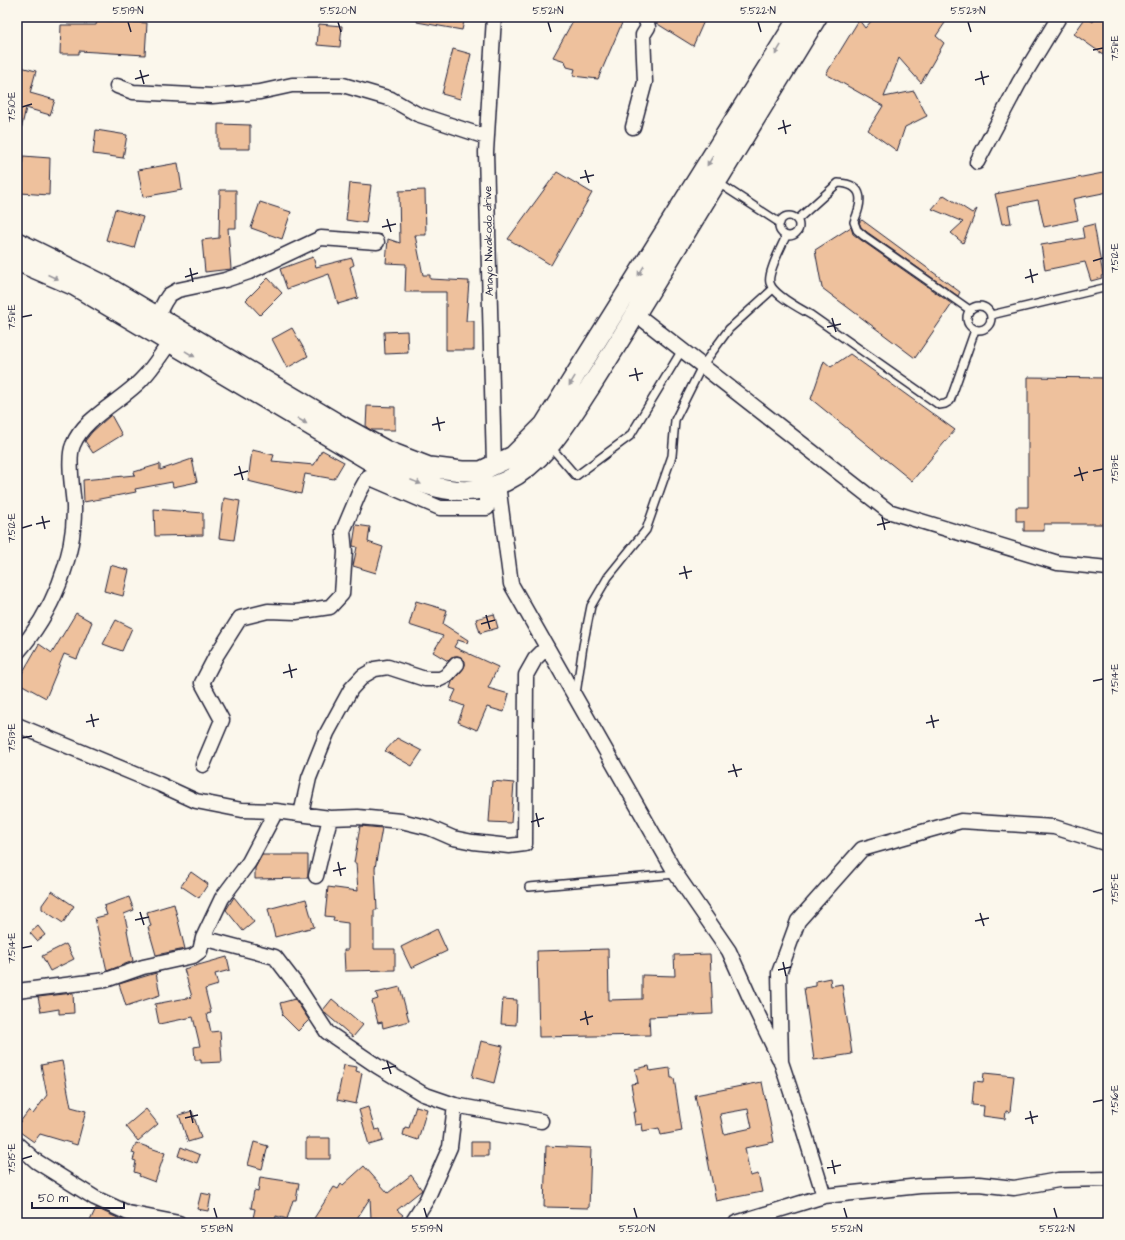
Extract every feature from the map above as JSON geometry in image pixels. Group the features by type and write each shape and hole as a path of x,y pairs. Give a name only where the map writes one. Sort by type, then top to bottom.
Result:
{"street":[{"name":"Anayo Nwakodo drive","path":"492,480 486,137 494,17"},
{"path":"633,127 645,82 643,35 648,27 645,17"},
{"path":"203,765 222,720 202,682 216,656 240,618 268,611 296,612 330,607 342,594 345,552 343,531 359,493 368,477 440,508 487,508 492,480 513,456 544,425 799,17"},
{"path":"17,261 75,286 379,466 425,485 464,491 492,480 506,481 538,459 559,435 636,314 817,17"},
{"path":"977,162 1019,83 1059,17"},
{"path":"117,86 133,92 212,96 260,92 292,85 343,85 391,99 417,114 486,137"},
{"path":"157,316 169,295 178,290 225,280 249,272 321,238 377,242"},
{"path":"17,242 104,284 338,424 385,450 429,467 462,472 481,471 492,480 511,584 676,874 729,951 781,1062 824,1196"},
{"path":"636,314 888,511 1058,563 1108,568"},
{"path":"17,653 46,611 61,580 74,525 71,448 76,438 95,418 142,379 170,342"},
{"path":"17,725 196,801 242,810 276,811 330,818 358,817 401,821 430,828 453,838 473,842 509,846 525,844 526,675 535,659 547,647"},
{"path":"301,814 308,778 327,733 351,689 363,676 375,669 388,667 425,679 440,679 446,676 457,664"},
{"path":"17,991 106,980 143,967 193,956 200,951 203,938 222,898 249,862 276,811"},
{"path":"316,876 330,818"},
{"path":"781,1062 779,973 798,921 862,849 961,821 1054,827 1108,844"},
{"path":"203,938 275,957 295,983 327,1032 377,1066 423,1094 455,1105 540,1121"},
{"path":"412,1223 427,1199 450,1147 455,1105"},
{"path":"17,1144 36,1161 95,1198 128,1213 179,1223"},
{"path":"736,1223 824,1196 920,1186 979,1184 1014,1188 1058,1180 1108,1180"}],"lane":[{"path":"716,182 780,223"},
{"path":"797,220 838,183 846,183 852,186 858,191 860,199 860,208 854,222 856,230 970,310"},
{"path":"792,216 797,220 799,229 796,234 786,236 781,233 779,228 782,218 792,216"},
{"path":"786,236 771,272 769,282 773,288 789,302 811,315 939,406 950,401 976,330"},
{"path":"991,315 1108,287"},
{"path":"576,699 583,646 591,606 608,577 646,530 672,456 675,420 702,366 729,329 773,288"},
{"path":"980,305 988,308 991,315 992,320 984,330 976,330 972,328 967,321 970,310 973,307 980,305"},
{"path":"550,445 576,476 630,436 682,350"},
{"path":"528,886 676,874"}],"building":[{"path":"418,17 465,17 462,30 417,22"},
{"path":"575,17 587,17 594,20 596,17 601,17 609,22 611,19 622,23 598,79 573,76 575,69 567,67 565,61 553,57"},
{"path":"654,17 699,17 704,21 693,46 656,23"},
{"path":"875,17 949,17 936,36 944,43 921,83 899,58 884,97 914,91 927,116 905,127 897,151 868,130 883,106 826,74 859,20 865,28"},
{"path":"1086,17 1093,22 1096,17 1108,17 1108,58 1074,34"},
{"path":"97,20 147,23 145,55 79,51 79,54 60,54 61,25 96,25"},
{"path":"319,24 342,26 340,47 317,45"},
{"path":"453,49 471,54 460,99 442,94"},
{"path":"17,66 36,71 30,93 55,100 50,115 26,108 21,130 17,130"},
{"path":"218,124 250,125 250,149 218,149"},
{"path":"96,130 127,135 123,158 93,154"},
{"path":"23,156 50,158 49,195 21,193"},
{"path":"178,163 182,190 143,197 138,170"},
{"path":"557,172 592,193 551,265 508,239"},
{"path":"1108,172 1108,192 1073,199 1078,220 1044,227 1038,200 1008,206 1011,223 1002,224 995,194"},
{"path":"350,183 371,185 366,223 346,220"},
{"path":"220,190 236,190 236,228 228,228 231,269 205,272 202,240 219,238"},
{"path":"425,190 426,235 415,235 423,275 430,275 430,279 469,281 466,321 474,321 474,350 446,350 446,292 405,292 406,264 386,263 388,239 400,243 399,191"},
{"path":"944,195 972,213 977,209 963,243 951,233 963,222 932,209"},
{"path":"260,202 291,212 282,239 251,228"},
{"path":"115,209 143,217 134,248 106,240"},
{"path":"862,220 960,292 958,296 867,232 861,227 859,222"},
{"path":"1094,224 1103,275 1101,276 1102,278 1091,281 1085,262 1045,270 1041,245 1084,238 1082,227"},
{"path":"851,227 853,234 952,304 915,358 822,288 815,250"},
{"path":"313,257 316,267 352,258 354,265 350,267 358,298 338,304 329,274 287,289 280,269"},
{"path":"268,278 282,293 260,315 246,300"},
{"path":"292,328 308,356 287,368 272,339"},
{"path":"407,331 408,353 385,354 384,332"},
{"path":"850,354 955,430 912,481 811,399 824,361 831,367"},
{"path":"1028,377 1108,378 1108,524 1044,524 1044,531 1024,531 1024,521 1016,521 1016,507 1028,507"},
{"path":"367,406 395,407 395,430 371,430 366,427"},
{"path":"111,415 122,435 93,453 85,441 92,432"},
{"path":"252,450 274,455 272,461 314,465 322,450 344,462 334,479 305,474 301,494 248,481"},
{"path":"192,459 197,482 173,487 172,482 135,489 136,492 84,502 83,480 135,475 134,472 160,464 160,470"},
{"path":"224,498 240,501 234,540 219,538"},
{"path":"154,509 203,513 203,535 155,536"},
{"path":"356,525 370,527 368,542 383,547 376,573 353,566 357,547 353,546"},
{"path":"110,565 129,570 123,596 104,591"},
{"path":"416,601 447,610 443,624 468,640 467,643 458,640 454,647 498,667 488,688 509,694 504,712 487,707 477,730 458,722 464,706 451,701 456,690 450,688 452,682 463,669 465,661 458,656 454,656 448,661 433,652 443,636 409,625"},
{"path":"76,613 92,622 77,659 64,654 46,698 17,682 39,644 52,653"},
{"path":"494,614 498,628 480,633 476,619"},
{"path":"116,620 132,628 122,651 103,644"},
{"path":"397,738 422,751 412,766 385,751"},
{"path":"492,781 514,783 511,823 489,822"},
{"path":"360,826 382,828 375,868 377,910 374,910 374,949 395,949 395,970 345,971 344,950 348,950 348,923 333,921 334,917 325,916 328,887 358,891 356,863 354,863"},
{"path":"262,855 308,855 308,878 255,879 255,868"},
{"path":"191,872 208,884 199,898 181,886"},
{"path":"52,891 74,906 63,923 42,909 42,905"},
{"path":"129,897 134,910 124,914 133,961 107,971 95,918 107,915 104,906"},
{"path":"234,897 254,922 243,931 226,910"},
{"path":"306,899 314,927 275,937 268,909"},
{"path":"174,904 185,949 156,955 148,927 151,926 147,912"},
{"path":"38,926 45,935 37,941 30,933"},
{"path":"437,929 447,951 411,968 401,947"},
{"path":"66,944 74,959 50,971 42,956"},
{"path":"608,949 609,1000 642,999 642,975 675,976 674,955 710,954 713,1014 649,1017 650,1035 539,1037 537,951"},
{"path":"227,957 230,970 215,974 218,985 205,989 211,1013 207,1014 211,1032 220,1031 222,1062 201,1063 201,1060 195,1060 194,1047 200,1046 193,1017 159,1024 155,1004 192,997 184,969"},
{"path":"156,973 160,995 126,1006 119,984"},
{"path":"830,978 831,986 842,984 852,1054 814,1060 804,988 816,986 816,981"},
{"path":"400,987 409,1021 383,1028 382,1022 378,1023 372,1001 378,999 376,993"},
{"path":"73,993 74,1013 59,1014 59,1009 41,1012 38,997"},
{"path":"295,999 309,1020 298,1031 282,1015 280,1003"},
{"path":"332,999 363,1025 353,1037 323,1010"},
{"path":"503,999 517,1000 516,1025 501,1024"},
{"path":"481,1041 503,1046 494,1083 472,1077"},
{"path":"62,1061 71,1107 86,1111 77,1145 40,1134 34,1142 17,1130 17,1126 29,1110 33,1114 47,1095 41,1065"},
{"path":"344,1065 357,1067 356,1071 362,1073 356,1104 337,1100"},
{"path":"649,1066 650,1071 670,1068 671,1078 674,1078 682,1131 661,1135 659,1128 643,1131 642,1124 635,1125 633,1112 636,1112 631,1084 638,1083 635,1069"},
{"path":"984,1073 1014,1076 1010,1112 1006,1111 1005,1119 983,1116 984,1106 972,1105 974,1081 983,1082"},
{"path":"762,1082 774,1142 745,1148 750,1176 758,1174 762,1192 716,1201 695,1095","holes":["748,1109 752,1128 724,1134 720,1114"]},
{"path":"416,1106 427,1109 418,1140 403,1135 405,1127 409,1128"},
{"path":"368,1107 375,1130 380,1129 383,1141 369,1145 359,1110"},
{"path":"146,1109 158,1124 138,1141 126,1126"},
{"path":"192,1111 201,1138 188,1142 179,1115"},
{"path":"306,1138 330,1138 330,1159 306,1159"},
{"path":"254,1142 268,1146 262,1169 248,1165"},
{"path":"471,1142 488,1142 488,1156 471,1156"},
{"path":"136,1143 165,1153 155,1182 139,1176 140,1174 134,1172 136,1161 133,1160 135,1154 132,1153"},
{"path":"546,1146 591,1148 589,1208 544,1207"},
{"path":"181,1147 200,1155 197,1163 178,1156"},
{"path":"364,1166 388,1193 411,1175 422,1190 397,1210 403,1215 397,1223 383,1223 377,1218 371,1218 370,1198 354,1223 311,1223 334,1187 338,1189 341,1184 343,1185"},
{"path":"260,1177 299,1183 296,1200 293,1200 287,1219 276,1216 275,1222 253,1218 255,1209 251,1208 254,1191 258,1192"},
{"path":"201,1193 211,1195 208,1211 197,1209"},
{"path":"96,1208 124,1221 130,1223 89,1223"}]}
